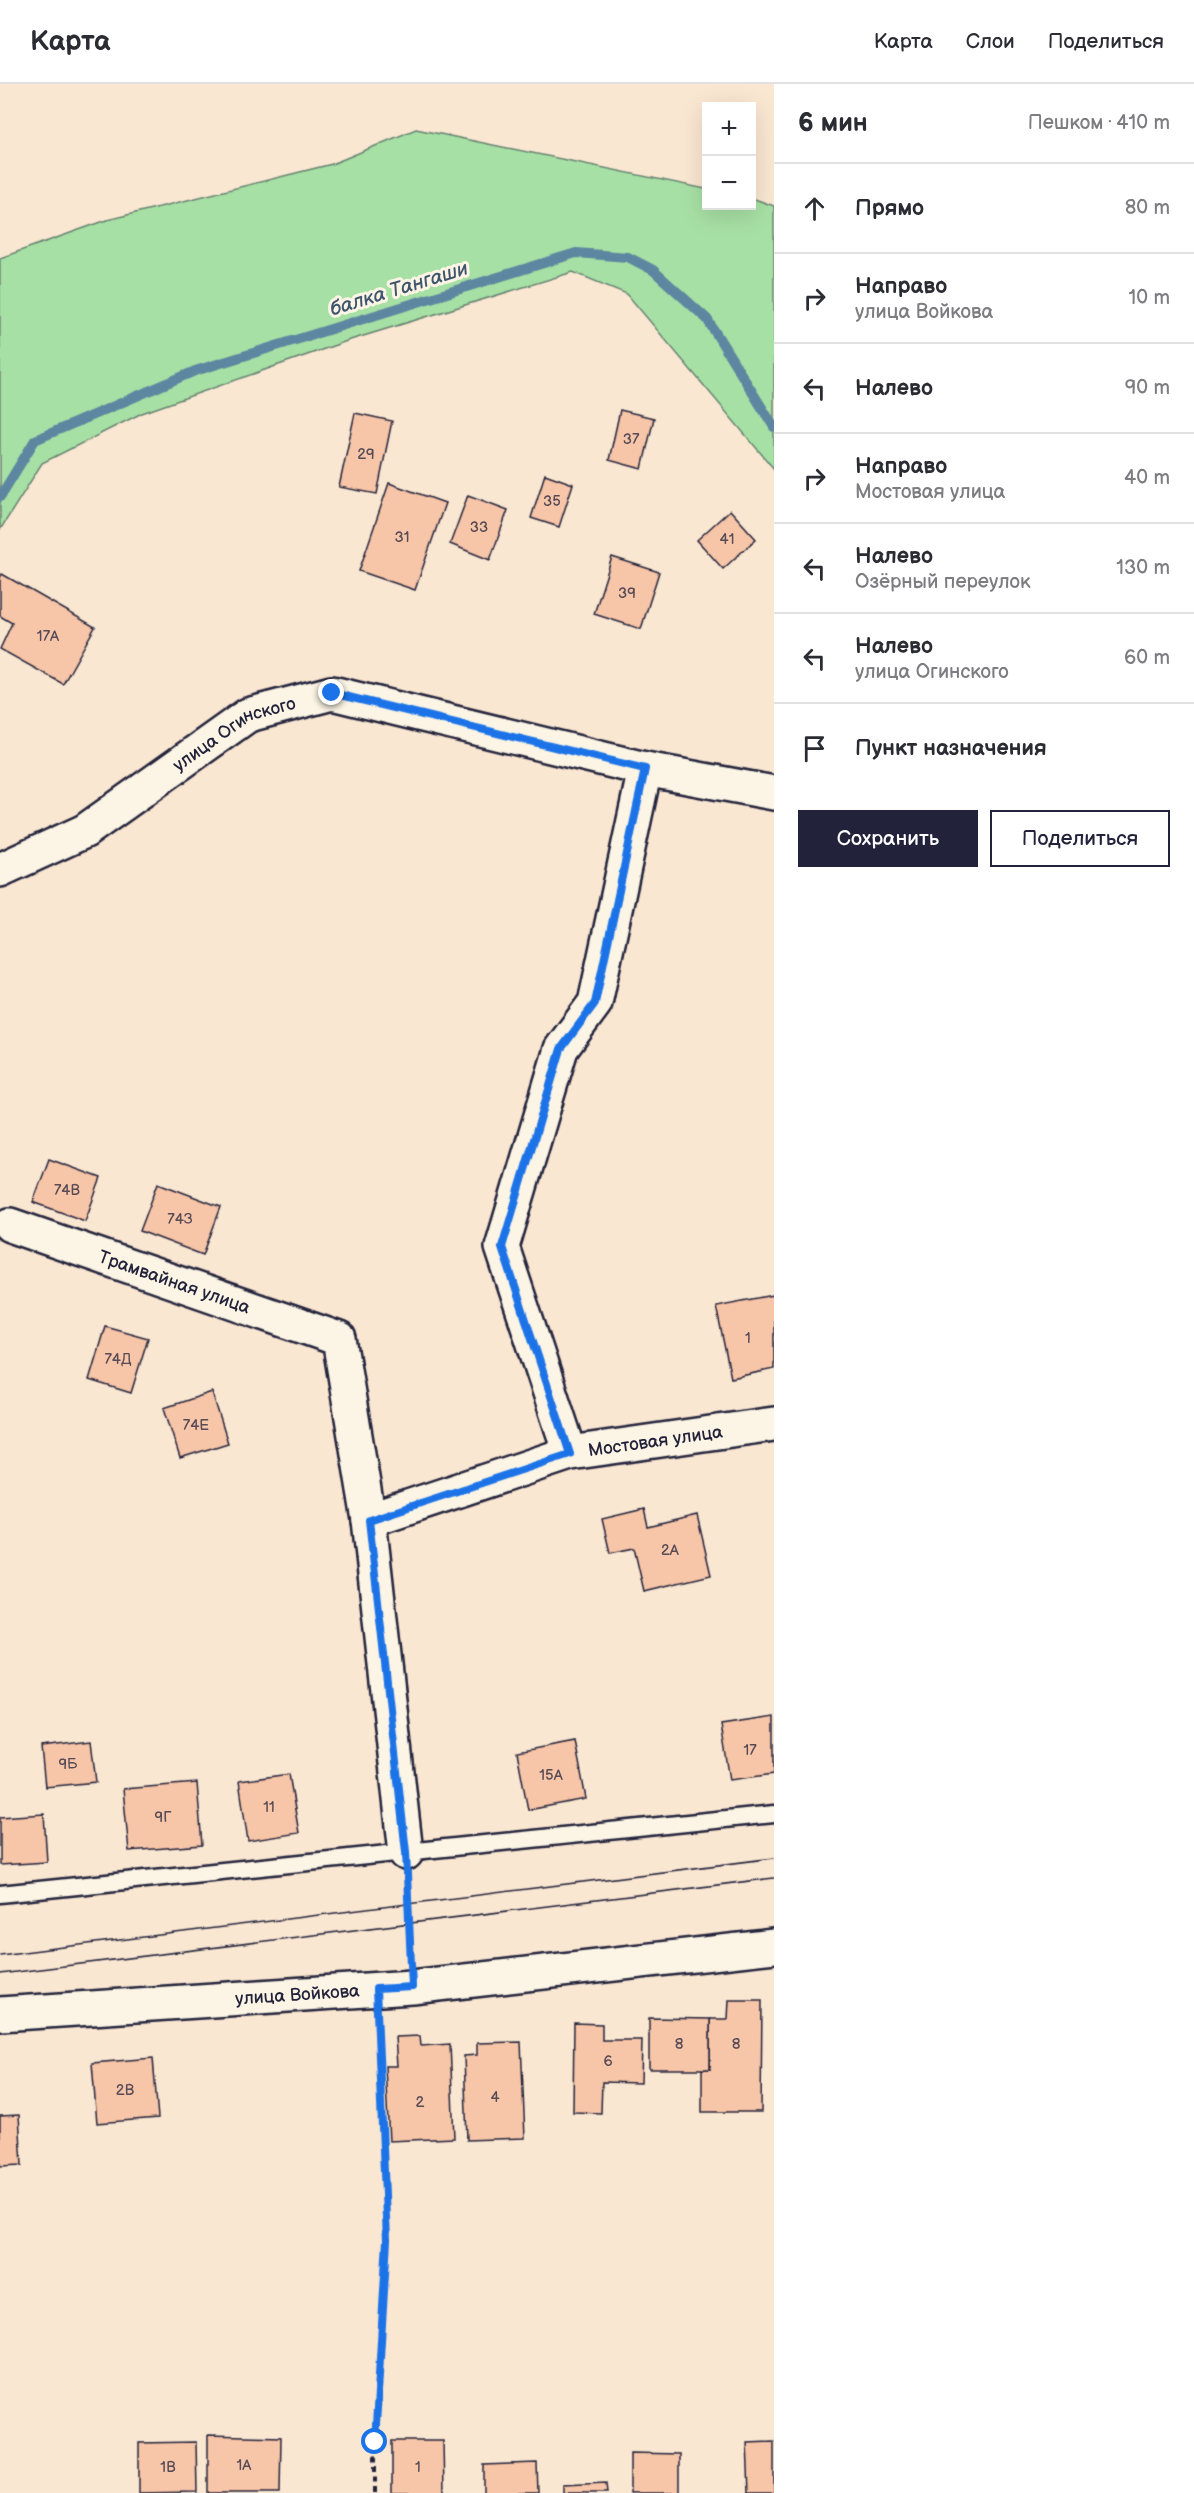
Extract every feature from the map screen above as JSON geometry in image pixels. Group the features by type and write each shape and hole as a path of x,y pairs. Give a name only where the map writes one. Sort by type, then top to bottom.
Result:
{"street":[{"name":"улица Огинского","path":"0,870 85,831 248,716 332,693 645,769 774,793"},
{"path":"570,1454 502,1247 561,1049 595,1003 645,769"},
{"name":"Трамвайная улица","path":"10,1225 339,1339 369,1520"},
{"name":"Мостовая улица","path":"369,1520 570,1454 774,1424"},
{"path":"369,1520 406,1852"},
{"name":"улица Войкова","path":"0,2014 412,1987 774,1946"}],"lane":[{"path":"0,1894 774,1814"}],"path":[{"path":"406,1852 412,1987"},
{"path":"375,2493 375,2442 387,2240 376,1989"}],"green space":[{"path":"416,129 702,188 702,210 756,210 756,199 774,206 774,469 627,294 573,272 347,341 142,413 42,463 0,530 0,258 107,220 332,164"}],"building":[{"path":"620,410 654,418 642,469 609,460"},
{"path":"355,413 392,421 377,494 339,487"},
{"path":"545,474 573,484 559,527 531,518"},
{"path":"389,483 445,503 415,590 359,571"},
{"path":"468,495 508,510 490,560 450,544"},
{"path":"730,510 756,539 723,569 697,540"},
{"path":"612,557 659,572 641,629 594,614"},
{"path":"2,574 95,627 63,684 0,649 12,623 0,616 0,578"},
{"path":"49,1159 101,1178 85,1221 33,1202"},
{"path":"158,1183 221,1207 203,1255 140,1231"},
{"path":"774,1295 774,1369 731,1378 716,1306"},
{"path":"105,1326 148,1338 131,1393 89,1380"},
{"path":"212,1392 228,1443 180,1458 164,1408"},
{"path":"644,1509 648,1527 697,1515 711,1575 644,1591 634,1548 610,1553 602,1519"},
{"path":"774,1717 774,1774 730,1780 721,1725"},
{"path":"91,1741 96,1782 45,1787 41,1747"},
{"path":"575,1741 586,1799 528,1810 517,1752"},
{"path":"289,1774 299,1833 248,1841 239,1781"},
{"path":"197,1783 202,1845 129,1851 123,1789"},
{"path":"44,1814 47,1862 0,1865 0,1817"},
{"path":"729,2000 762,2000 761,2112 702,2112 702,2069 710,2069 710,2019 728,2019"},
{"path":"649,2018 710,2019 710,2069 649,2069"},
{"path":"574,2023 602,2024 602,2040 642,2040 641,2083 602,2082 601,2113 573,2112"},
{"path":"420,2036 421,2046 450,2044 454,2138 389,2141 385,2066 397,2066 395,2037"},
{"path":"521,2042 525,2138 467,2140 464,2056 477,2055 477,2043"},
{"path":"153,2058 158,2118 97,2123 92,2063"},
{"path":"19,2115 22,2165 0,2166 0,2116"},
{"path":"208,2435 281,2437 280,2493 208,2493"},
{"path":"392,2441 443,2441 444,2493 392,2493"},
{"path":"774,2441 774,2493 749,2493 747,2442"},
{"path":"196,2442 197,2492 139,2493 139,2443"},
{"path":"630,2453 679,2454 679,2493 630,2493"},
{"path":"537,2463 538,2493 484,2493 484,2465"},
{"path":"606,2483 607,2493 563,2493 563,2485"}],"waterway":[{"name":"балка Тангаши","path":"0,497 35,440 195,371 576,253 628,257 653,270 707,319 774,427"}],"tram line":[{"path":"0,1955 774,1858"},
{"path":"0,1974 774,1878"}],"route":[{"path":"332,693 645,769 595,1003 561,1049 502,1247 570,1454 369,1520 406,1852 412,1987 376,1989 387,2240 375,2442"}]}
